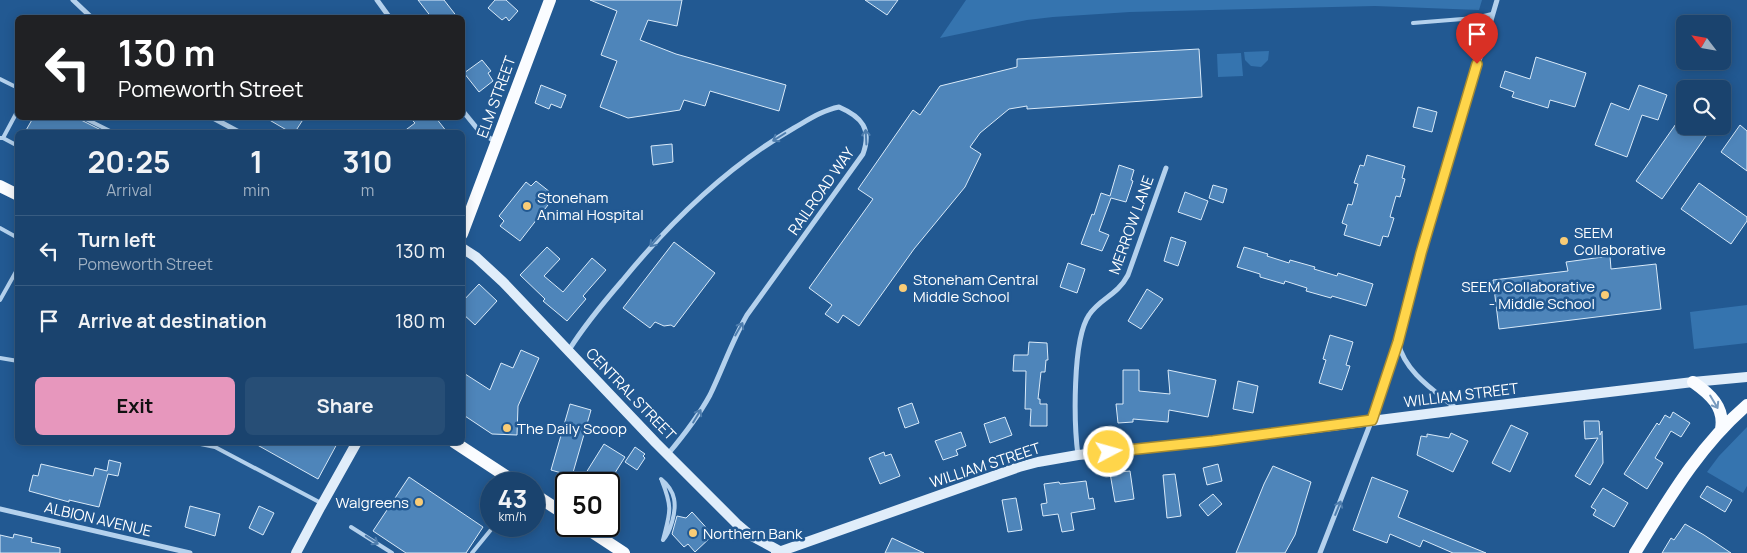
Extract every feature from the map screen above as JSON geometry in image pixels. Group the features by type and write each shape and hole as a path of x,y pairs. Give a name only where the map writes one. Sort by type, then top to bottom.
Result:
{"main road":[{"name":"ELM STREET","path":"465,226 550,0"},
{"path":"0,186 15,194"},
{"name":"CENTRAL STREET","path":"465,250 492,271 737,524 750,535 780,552"},
{"name":"WILLIAM STREET","path":"780,552 1019,467 1038,462 1078,455 1213,441 1372,420 1693,382 1747,378"},
{"path":"1693,382 1713,398 1720,413 1721,429"},
{"path":"1635,553 1693,464 1721,429 1747,405"},
{"path":"296,553 355,445"},
{"path":"459,445 500,472"},
{"path":"598,537 618,551"}],"street":[{"path":"73,0 89,15"},
{"path":"377,0 388,15"},
{"path":"1320,553 1372,420 1398,342 1421,253 1497,0"},
{"name":"RAILROAD WAY","path":"569,350 644,254 703,194 732,170 784,134 830,109 839,107 858,118 864,126 866,134 863,154 747,315 736,334 707,400 689,429 668,454"},
{"path":"465,114 480,132 497,142"},
{"path":"217,120 235,130"},
{"name":"MERROW LANE","path":"1078,455 1075,431 1076,401 1078,360 1083,328 1092,310 1119,289 1128,275 1166,168"},
{"path":"1398,342 1402,356 1418,377 1458,410"},
{"name":"ALBION AVENUE","path":"0,509 190,553"}],"lane":[{"path":"1413,23 1475,18 1492,14"},
{"path":"0,79 15,86"},
{"path":"15,115 1,138 15,145"},
{"path":"91,120 108,130"},
{"path":"0,228 15,236"},
{"path":"0,300 15,273"},
{"path":"0,358 15,361"},
{"path":"216,445 322,504"},
{"path":"661,479 670,503 670,513 663,540"},
{"path":"352,527 392,553"},
{"path":"472,553 485,537"}],"shaded area":[{"path":"966,0 1482,0 1479,10 1375,6 1130,12 1053,17 1027,20 940,38"},
{"path":"1269,51 1268,60 1261,67 1251,66 1245,60 1244,52"},
{"path":"1241,53 1243,76 1218,77 1217,54"},
{"path":"1747,305 1747,343 1694,349 1690,312"},
{"path":"1747,427 1747,486 1743,493 1707,472 1719,456"}],"building":[{"path":"418,0 444,0 456,15 430,15"},
{"path":"495,0 506,0 518,11 509,21 506,17 502,20 488,8"},
{"path":"590,0 682,0 677,26 648,20 640,40 676,54 786,85 779,111 710,91 705,106 684,100 680,110 628,118 600,107 617,61 601,55 617,11"},
{"path":"865,0 898,0 887,15"},
{"path":"1199,49 1202,97 1027,109 1027,106 1009,109 980,133 970,147 981,154 965,187 914,249 859,326 843,315 838,323 825,314 832,305 809,288 873,199 858,189 913,110 920,115 940,86 1017,67 1017,59"},
{"path":"1536,57 1586,73 1575,107 1550,100 1548,108 1512,97 1514,92 1500,87 1505,71 1530,79"},
{"path":"482,60 491,71 488,73 493,81 479,92 465,72"},
{"path":"541,85 566,95 561,108 551,104 549,109 535,103"},
{"path":"1639,85 1667,95 1658,120 1642,115 1627,157 1595,145 1611,103 1629,110"},
{"path":"1418,107 1437,112 1432,132 1413,127"},
{"path":"32,120 81,120 101,130 26,130"},
{"path":"269,120 303,120 296,130 287,130"},
{"path":"412,120 438,120 445,130 406,130 415,123"},
{"path":"1676,124 1676,135 1707,135 1662,199 1636,181"},
{"path":"1740,125 1747,131 1747,171 1721,152"},
{"path":"672,144 673,162 653,165 651,146"},
{"path":"1367,155 1405,166 1402,178 1405,179 1400,197 1396,196 1390,217 1394,218 1388,237 1383,236 1380,246 1344,235 1347,225 1342,223 1348,204 1352,205 1358,184 1354,183 1360,165 1364,166"},
{"path":"1119,165 1134,170 1131,180 1133,181 1126,202 1111,198 1099,231 1109,235 1102,251 1081,244 1092,214 1094,215 1101,193 1110,196"},
{"name":"Stoneham Animal Hospital","path":"536,181 555,196 520,241 500,226 504,221 499,216 526,182 531,186"},
{"path":"1699,183 1747,217 1747,221 1731,244 1681,209"},
{"path":"1213,185 1227,189 1223,203 1209,198"},
{"path":"1185,192 1208,201 1201,220 1178,212"},
{"path":"1171,237 1186,242 1178,266 1164,261"},
{"path":"674,242 715,273 674,327 671,325 664,326 655,322 650,328 623,308"},
{"path":"547,247 560,259 544,276 563,292 592,258 606,270 583,296 586,299 567,321 543,301 545,299 520,275"},
{"path":"1244,247 1289,263 1290,260 1337,276 1338,273 1373,284 1366,306 1306,291 1307,288 1285,281 1284,284 1260,277 1260,274 1237,267"},
{"path":"1610,256 1611,269 1656,264 1661,309 1499,329 1493,280 1568,271 1566,262"},
{"path":"1068,263 1085,269 1077,293 1060,287"},
{"path":"479,284 497,301 475,325 465,316 465,299"},
{"path":"1147,289 1163,299 1141,329 1128,321"},
{"path":"1330,335 1353,342 1346,365 1350,366 1342,390 1319,383 1326,360 1323,359"},
{"path":"1029,342 1047,343 1048,360 1046,360 1045,372 1041,372 1038,399 1040,399 1040,404 1047,404 1047,426 1030,426 1031,409 1025,409 1026,371 1013,371 1014,355 1028,355"},
{"path":"521,350 539,358 518,406 517,435 492,434 465,416 465,374 490,390 501,363 513,368"},
{"path":"1123,370 1139,370 1139,391 1170,394 1168,370 1216,380 1208,417 1169,410 1168,422 1133,419 1133,422 1118,423 1116,404 1123,404"},
{"path":"1238,381 1258,386 1253,413 1233,409"},
{"path":"912,403 919,423 905,428 898,408"},
{"path":"570,404 591,410 573,472 551,470"},
{"path":"1673,412 1690,423 1681,437 1671,431 1655,458 1663,463 1647,489 1624,474 1657,423 1659,425 1665,415 1670,418"},
{"path":"1005,417 1012,435 990,443 984,424"},
{"path":"1584,421 1599,421 1600,435 1602,431 1603,463 1590,485 1575,476 1598,438 1585,439"},
{"path":"1511,425 1528,433 1510,472 1492,463"},
{"path":"961,432 966,446 956,450 958,455 943,460 935,441"},
{"path":"1451,433 1468,441 1453,472 1417,455 1421,436 1427,437 1427,434 1449,438"},
{"path":"604,444 625,457 616,472 586,472"},
{"path":"257,445 336,445 318,479"},
{"path":"635,447 645,454 643,456 645,458 637,470 625,462"},
{"path":"884,452 885,456 891,454 900,476 880,484 869,458"},
{"path":"109,460 121,463 118,476 108,474 99,507 69,500 69,502 29,491 33,475 38,476 41,464 93,476 95,468 107,471"},
{"path":"1218,464 1222,481 1207,485 1203,468"},
{"path":"1273,466 1311,482 1295,535 1285,553 1236,553 1264,484"},
{"path":"1130,471 1134,499 1115,502 1110,473"},
{"path":"1175,474 1181,516 1167,518 1163,475"},
{"name":"Walgreens","path":"409,477 480,525 480,532 466,553 406,553 373,531"},
{"path":"1372,477 1408,491 1398,517 1486,553 1453,553 1423,540 1420,547 1390,534 1387,543 1353,530"},
{"path":"1086,481 1089,499 1093,498 1095,509 1071,513 1074,530 1062,532 1058,514 1043,516 1041,504 1047,503 1044,484"},
{"path":"1707,486 1732,500 1725,512 1700,497"},
{"path":"1603,488 1628,503 1614,527 1593,515 1596,510 1591,507"},
{"path":"1213,494 1222,504 1208,516 1199,505"},
{"path":"1016,498 1022,530 1008,532 1002,500"},
{"path":"190,506 220,514 215,536 185,527"},
{"path":"259,506 274,513 263,535 249,528"},
{"name":"Northern Bank","path":"692,512 713,535 695,552 688,544 684,547 672,534 677,516 686,518"},
{"path":"1685,524 1731,553 1662,553 1671,538 1674,540"},
{"path":"14,534 32,538 31,542 60,548 60,553 0,553 0,535 13,538"},
{"path":"892,538 924,553 885,553"}],"place":[{"name":"Stoneham Animal Hospital","path":"527,206"},
{"name":"SEEM Collaborative","path":"1564,241"},
{"name":"Stoneham Central Middle School","path":"903,288"},
{"name":"SEEM Collaborative - Middle School","path":"1605,295"},
{"name":"The Daily Scoop","path":"507,428"},
{"name":"Walgreens","path":"419,502"},
{"name":"Northern Bank","path":"693,533"}],"route":[{"path":"1109,452 1213,441 1372,420 1398,342 1421,253 1477,64"}]}
